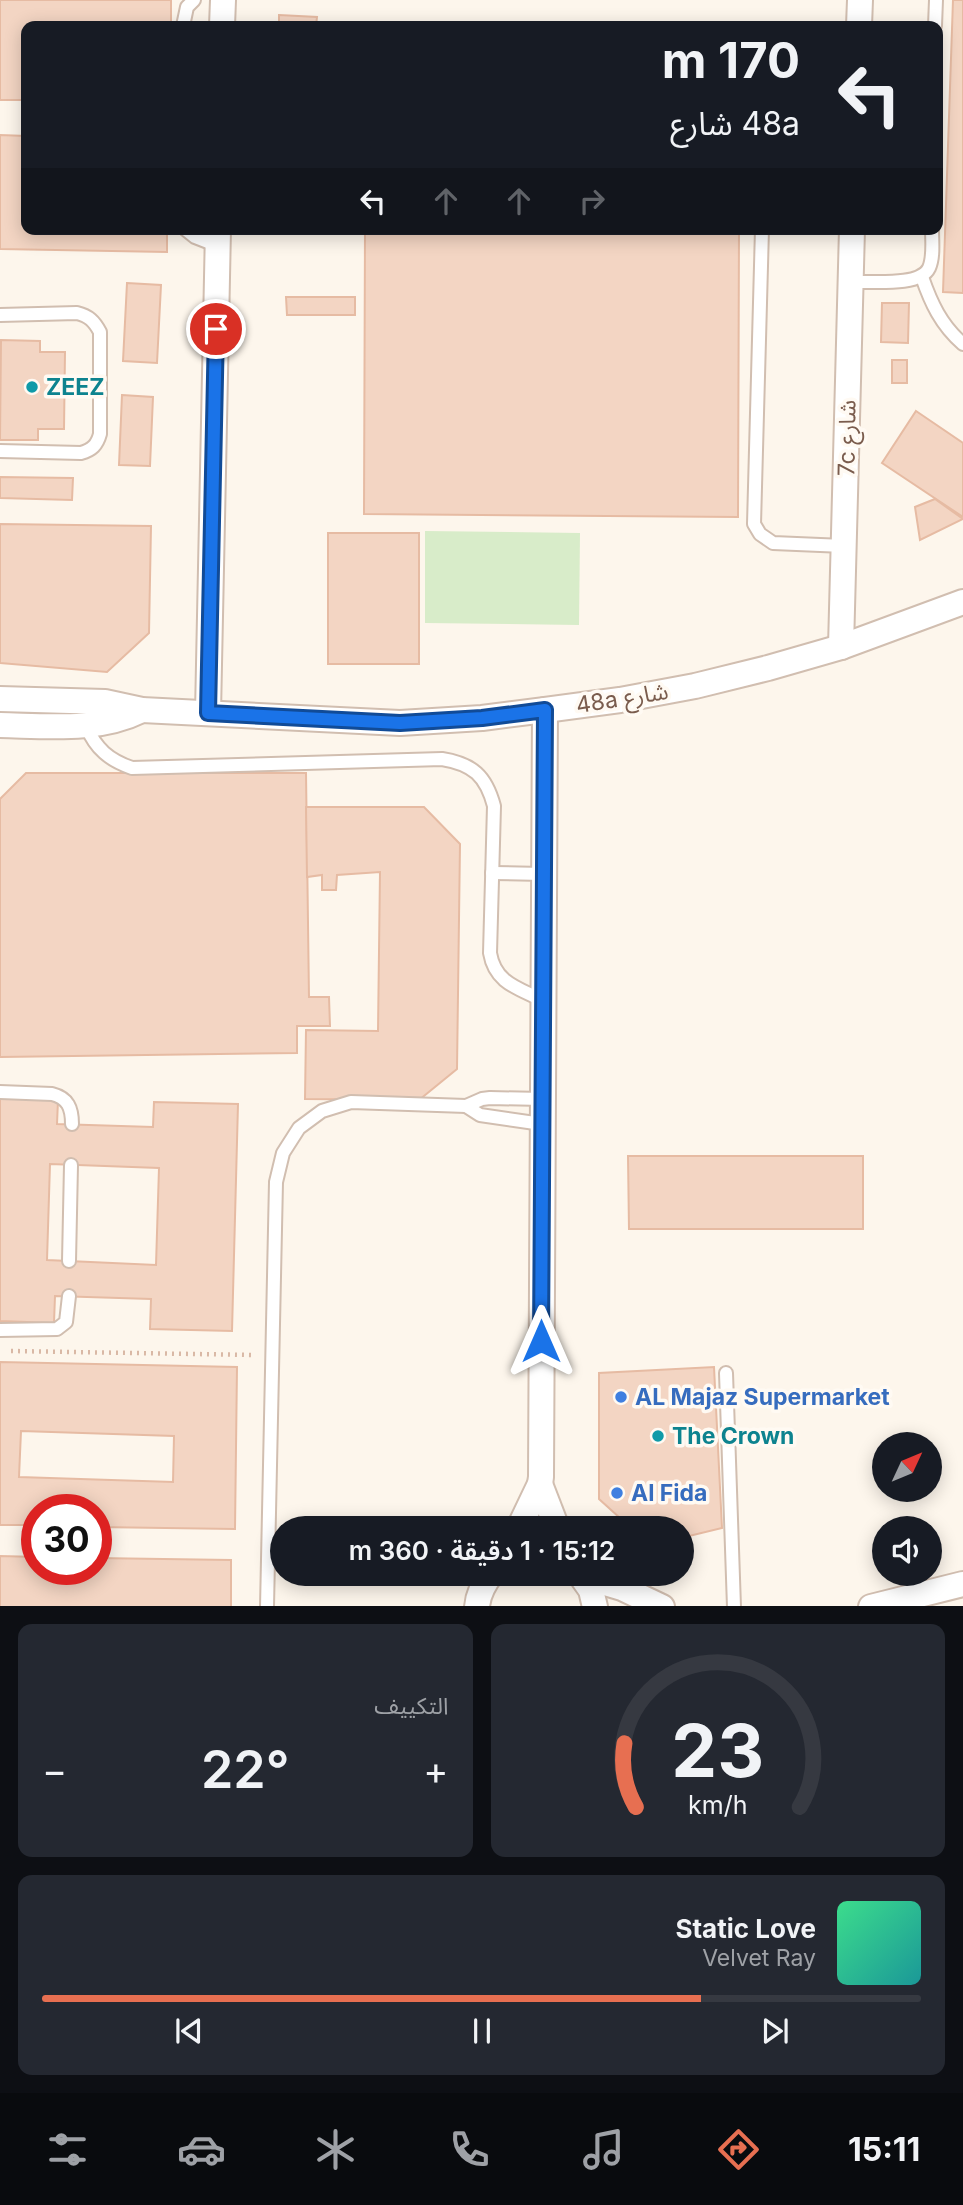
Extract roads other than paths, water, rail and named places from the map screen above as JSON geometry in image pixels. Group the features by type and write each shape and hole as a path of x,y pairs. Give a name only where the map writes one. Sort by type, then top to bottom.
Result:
{"street":[{"path":"222,21 223,0"},
{"path":"859,21 860,0"},
{"name":"7c شارع","path":"841,647 852,235"},
{"path":"208,713 218,238"},
{"name":"48a شارع","path":"0,699 106,702 142,710 400,723 482,718 620,700 695,686 841,647 963,602"},
{"name":"48a شارع","path":"6,729 86,726 115,722 142,710"},
{"path":"545,710 540,1483 552,1516"},
{"path":"525,1516 540,1483"},
{"path":"870,1606 963,1584"},
{"path":"477,1606 484,1586"},
{"path":"588,1586 595,1606"},
{"path":"616,1586 662,1606"}],"lane":[{"path":"184,21 187,7 194,0"},
{"path":"936,0 936,21"},
{"path":"192,235 218,238"},
{"path":"762,235 754,524 765,540 773,543 844,546"},
{"path":"851,282 907,281 922,277 930,267 932,235"},
{"path":"922,277 933,307 952,334 963,344"},
{"path":"0,315 76,313 87,316 95,323 100,332 100,434 90,451 81,453 0,451"},
{"path":"86,726 92,741 103,754 132,768 442,759 471,767 490,791 494,806 490,953 492,964 504,981 542,1000"},
{"path":"492,873 543,874"},
{"path":"0,1092 60,1096 71,1108 72,1124"},
{"path":"267,1606 276,1182 283,1153 299,1128 322,1111 351,1102 466,1106 491,1098 543,1111"},
{"path":"466,1106 480,1115 543,1111"},
{"path":"69,1261 71,1165"},
{"path":"0,1330 57,1329 66,1322 69,1296"},
{"path":"726,1373 734,1606"}],"place":[{"name":"ZEEZ","path":"32,387"},
{"name":"AL Majaz Supermarket","path":"621,1397"},
{"name":"The Crown","path":"658,1436"},
{"name":"Al Fida","path":"617,1493"}]}
